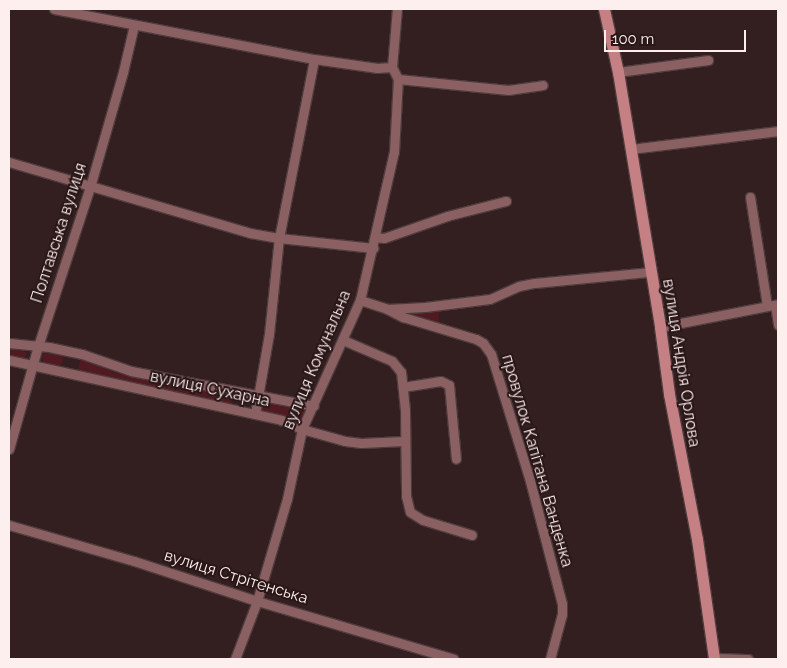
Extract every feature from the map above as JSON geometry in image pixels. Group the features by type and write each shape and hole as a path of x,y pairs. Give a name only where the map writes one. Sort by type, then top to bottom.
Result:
{"street":[{"path":"54,9 314,59 377,68 392,67 396,9"},
{"name":"вулиця Андрія Орлова","path":"604,9 618,72 660,327 669,394 696,539 714,659"},
{"name":"Полтавська вулиця","path":"9,449 38,346 90,187 123,72 134,25"},
{"path":"255,414 269,334 279,238 314,59"},
{"path":"618,72 708,60"},
{"name":"вулиця Комунальна","path":"235,659 257,601 287,499 302,429 314,406 360,300 394,152 398,79 392,67"},
{"path":"398,79 508,90 543,85"},
{"path":"631,149 778,131"},
{"path":"9,162 250,232 279,238 372,248"},
{"path":"750,197 778,325"},
{"path":"375,237 384,238 447,216 506,201"},
{"path":"387,309 425,307 490,299 519,286 535,282 650,272"},
{"name":"провулок Капітана Ванденка","path":"360,300 387,309 403,317 476,339 483,343 491,354 530,481 562,604 562,614 550,659"},
{"path":"660,327 773,305"},
{"path":"343,340 396,364 401,372 406,503 410,512 424,520 472,535"},
{"name":"вулиця Сухарна","path":"9,343 82,354 131,371 314,406"},
{"name":"вулиця Сухарна","path":"9,360 281,420 302,429 361,443 404,441"},
{"path":"403,387 441,381 449,385 456,459"},
{"name":"вулиця Стрітенська","path":"9,525 134,561 257,601 454,659"},
{"path":"714,659 748,659"}],"shaded area":[{"path":"438,309 440,326 401,313"},
{"path":"9,348 27,354 25,358 21,358 9,354"},
{"path":"50,351 64,354 60,369 43,364 42,355"},
{"path":"81,358 115,373 228,395 234,399 231,403 228,403 77,373"},
{"path":"261,402 298,408 304,412 304,415 300,420 296,420 262,411 260,410"}]}
